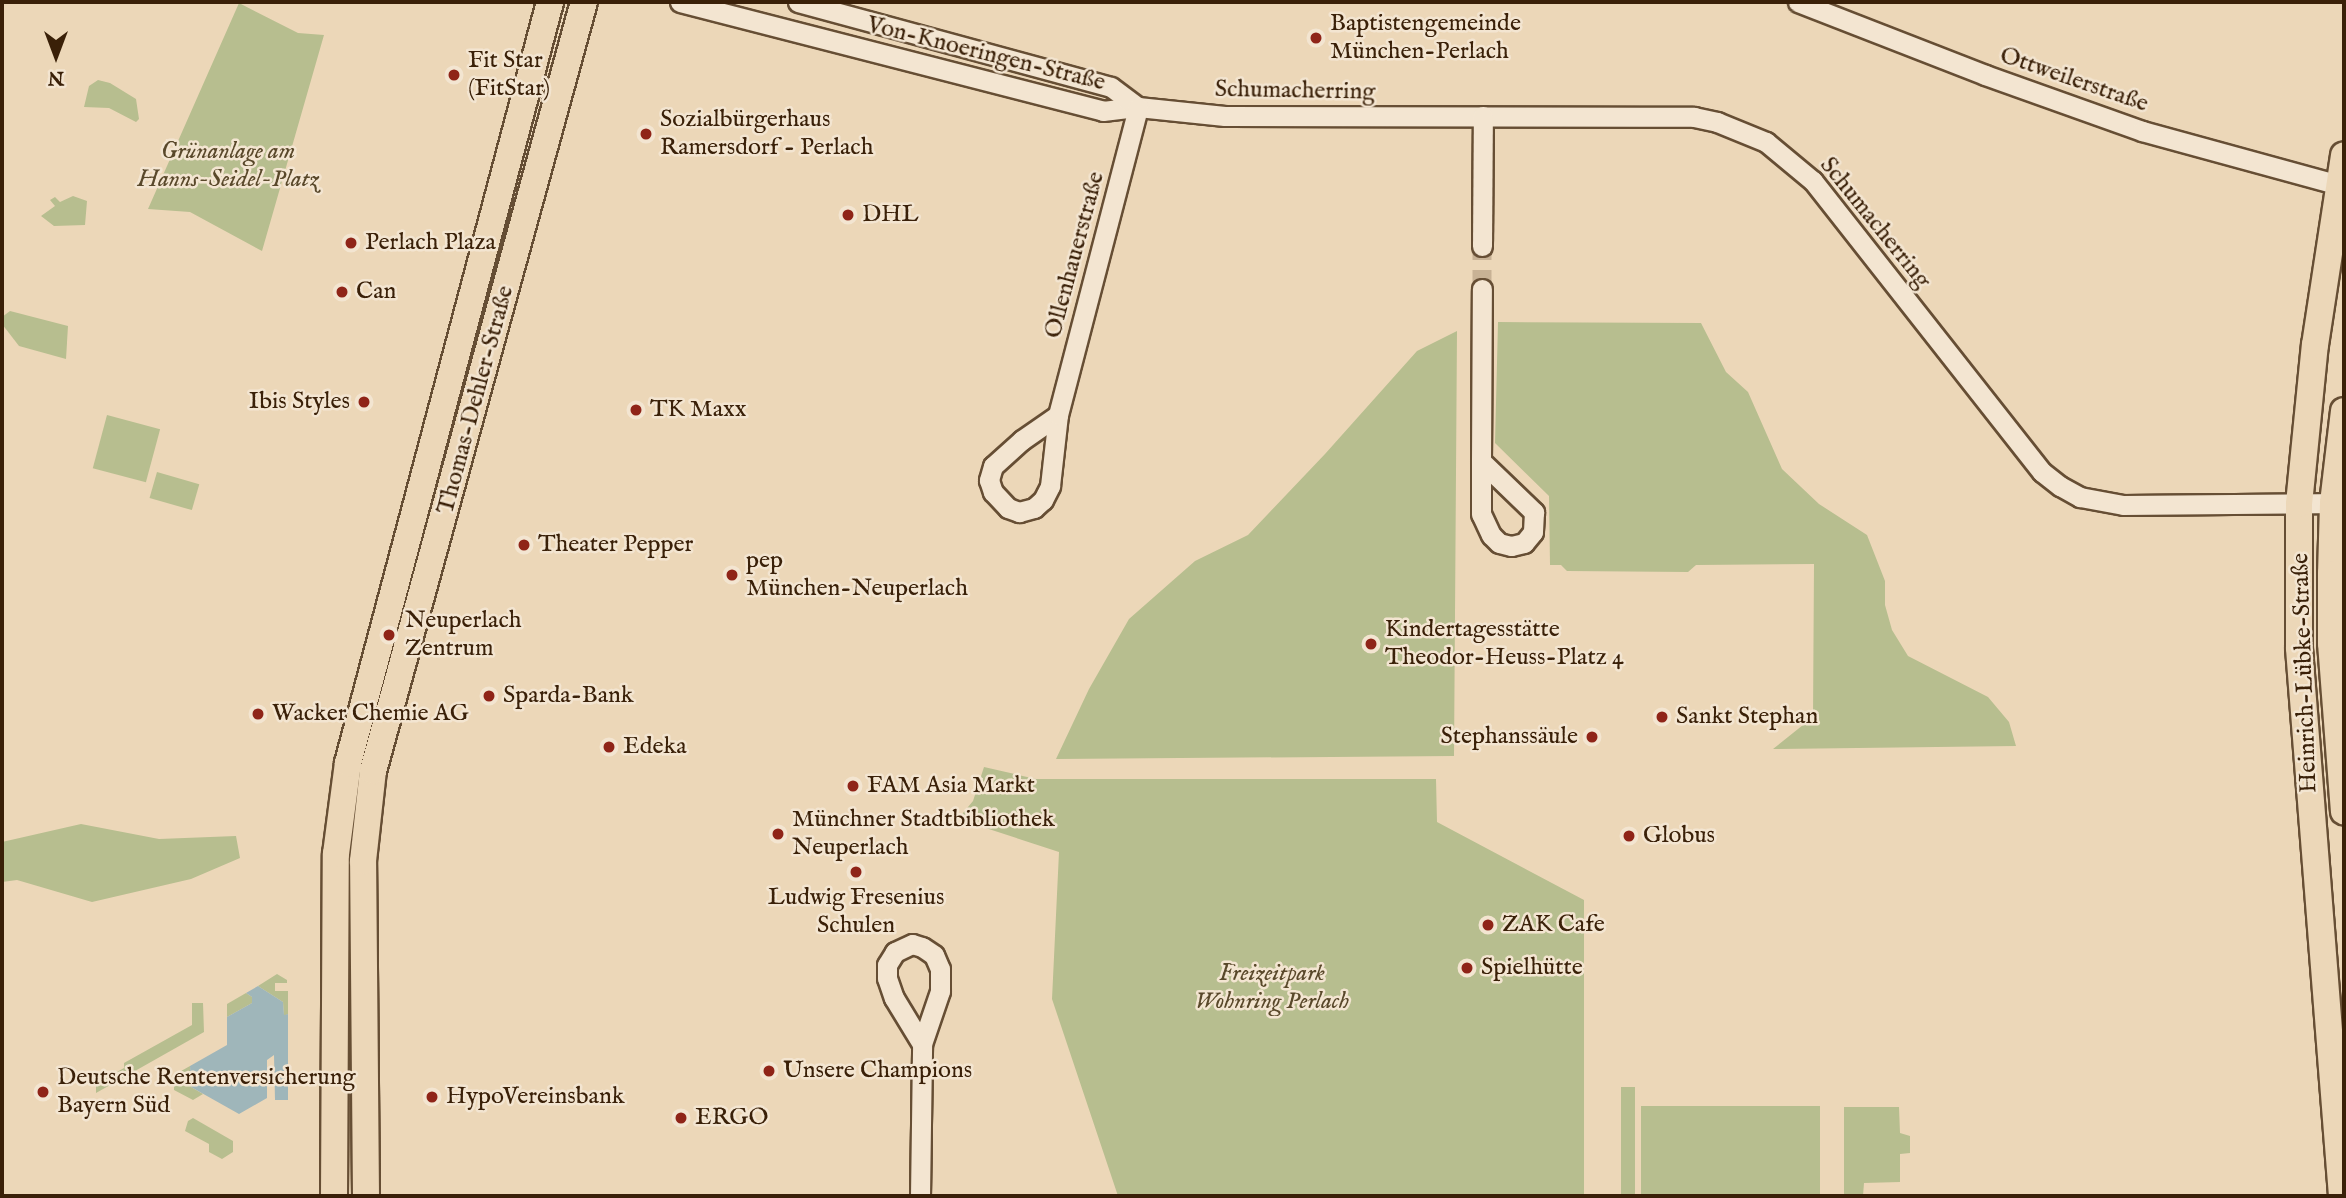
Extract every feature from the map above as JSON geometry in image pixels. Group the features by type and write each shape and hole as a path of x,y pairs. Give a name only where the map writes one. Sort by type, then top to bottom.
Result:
{"main road":[{"name":"Thomas-Dehler-Straße","path":"334,1196 336,854 348,763 550,2"},
{"name":"Thomas-Dehler-Straße","path":"366,1196 363,861 373,771 584,2"},
{"name":"Heinrich-Lübke-Straße","path":"2339,1195 2299,648 2299,504 2315,345 2344,155"},
{"name":"Heinrich-Lübke-Straße","path":"2344,411 2331,643 2344,811"},
{"path":"361,706 369,698 379,699 389,717"}],"street":[{"name":"Von-Knoeringen-Straße","path":"680,2 1104,111 1138,107"},
{"name":"Von-Knoeringen-Straße","path":"798,2 1111,87 1138,107"},
{"name":"Ottweilerstraße","path":"1798,2 1985,75 2142,131 2340,185"},
{"name":"Schumacherring","path":"1138,107 1226,116 1694,117 1728,125 1766,142 1813,181 2042,472 2060,486 2080,497 2123,505 2339,503"},
{"name":"Ollenhauerstraße","path":"1058,415 1022,440 993,466 989,480 993,492 1008,508 1019,512 1034,508 1043,500 1050,486 1058,415 1138,107"},
{"path":"1482,246 1483,116"},
{"path":"1481,461 1482,289"},
{"path":"920,1196 922,1044"}],"green space":[{"name":"Grünanlage am Hanns-Seidel-Platz","path":"239,3 298,33 324,35 262,251 190,212 148,209"},
{"path":"98,80 110,83 136,99 139,119 136,122 109,108 84,107 89,86"},
{"path":"73,196 87,201 85,225 54,226 41,216 55,206 50,200 55,197 60,202"},
{"path":"10,311 68,326 66,359 19,346 2,324 2,317"},
{"path":"1498,322 1701,323 1726,372 1748,392 1782,469 1819,504 1867,535 1885,581 1885,605 1892,630 1908,656 1988,697 2009,722 2016,746 1773,749 1813,717 1814,564 1696,565 1688,572 1567,571 1561,565 1550,565 1549,496 1495,443"},
{"path":"1457,331 1454,756 1056,759 1089,689 1129,619 1195,561 1248,535 1417,351"},
{"path":"107,415 160,429 146,482 93,468"},
{"path":"157,472 199,484 192,510 150,498"},
{"name":"Freizeitpark Wohnring Perlach","path":"984,767 1036,779 1436,779 1437,822 1584,900 1584,1196 1118,1196 1052,999 1059,852 958,819 973,801"},
{"path":"81,824 159,839 236,836 240,858 191,879 92,902 17,880 2,882 2,842"},
{"path":"277,974 287,980 287,983 275,983 275,991 288,991 288,1014 284,1016 283,1002 258,986"},
{"path":"246,993 252,997 252,1003 227,1017 227,1004"},
{"path":"192,1003 203,1003 204,1032 96,1093 96,1084 124,1068 124,1063 192,1025"},
{"path":"190,1066 191,1087 203,1094 193,1100 174,1090 174,1075"},
{"path":"1621,1087 1635,1087 1635,1196 1621,1196"},
{"path":"1641,1106 1820,1106 1820,1196 1641,1196"},
{"path":"1844,1107 1899,1107 1900,1133 1910,1136 1910,1153 1900,1154 1900,1182 1864,1183 1863,1196 1844,1196"},
{"path":"193,1118 233,1141 233,1152 222,1159 209,1152 209,1144 185,1131 188,1121"}],"water":[{"path":"258,986 283,1002 284,1015 288,1014 288,1100 275,1100 274,1055 267,1060 267,1098 239,1114 191,1087 190,1066 227,1045 227,1017 252,1003 252,997 246,993"}],"tunnel":[{"path":"1482,246 1482,289"}],"place":[{"name":"Baptistengemeinde München-Perlach","path":"1316,38"},
{"name":"Fit Star (FitStar)","path":"454,75"},
{"name":"Sozialbürgerhaus Ramersdorf - Perlach","path":"646,134"},
{"name":"DHL","path":"848,215"},
{"name":"Perlach Plaza","path":"351,243"},
{"name":"Can","path":"342,292"},
{"name":"Ibis Styles","path":"364,402"},
{"name":"TK Maxx","path":"636,410"},
{"name":"Theater Pepper","path":"524,545"},
{"name":"pep München-Neuperlach","path":"732,575"},
{"name":"Neuperlach Zentrum","path":"389,635"},
{"name":"Kindertagesstätte Theodor-Heuss-Platz 4","path":"1371,644"},
{"name":"Sparda-Bank","path":"489,696"},
{"name":"Wacker Chemie AG","path":"258,714"},
{"name":"Sankt Stephan","path":"1662,717"},
{"name":"Stephanssäule","path":"1592,737"},
{"name":"Edeka","path":"609,747"},
{"name":"FAM Asia Markt","path":"853,786"},
{"name":"Münchner Stadtbibliothek Neuperlach","path":"778,834"},
{"name":"Globus","path":"1629,836"},
{"name":"Ludwig Fresenius Schulen","path":"856,872"},
{"name":"ZAK Cafe","path":"1488,925"},
{"name":"Spielhütte","path":"1467,968"},
{"name":"Unsere Champions","path":"769,1071"},
{"name":"Deutsche Rentenversicherung Bayern Süd","path":"43,1092"},
{"name":"HypoVereinsbank","path":"432,1097"},
{"name":"ERGO","path":"681,1118"}]}
